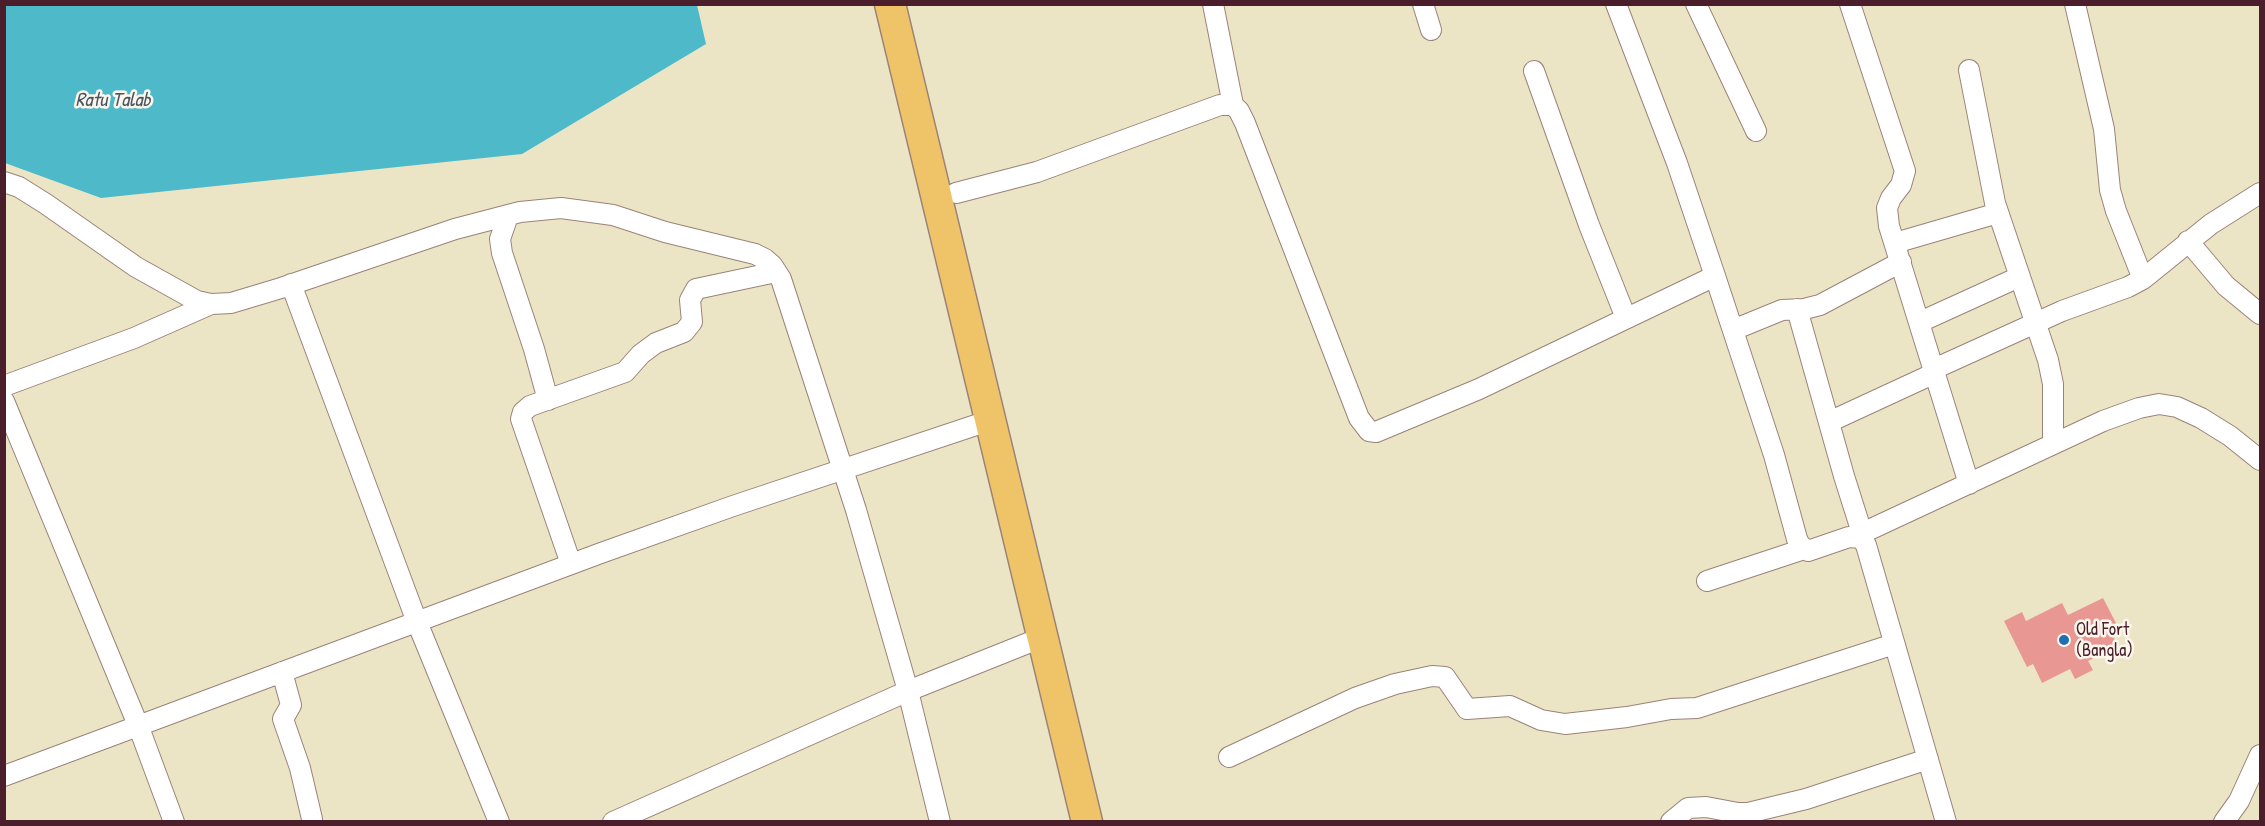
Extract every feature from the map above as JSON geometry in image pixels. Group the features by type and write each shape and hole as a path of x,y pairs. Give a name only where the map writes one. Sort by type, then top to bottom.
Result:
{"highway":[{"path":"890,4 1087,822"},
{"path":"911,4 1011,413 1107,822"}],"street":[{"path":"1213,4 1233,105 1245,123 1359,418 1369,430 1376,432 1384,430 1479,389 1715,276"},
{"path":"1423,4 1431,30"},
{"path":"1616,4 1677,163 1774,456 1797,539 1804,549"},
{"path":"1696,4 1756,131"},
{"path":"1850,4 1905,171 1901,186 1891,198 1887,208 1895,243 1969,484"},
{"path":"2074,4 2104,129 2110,190 2143,279"},
{"path":"1969,70 1998,213 2048,360 2053,384 2053,444"},
{"path":"1534,71 1589,225 1626,318"},
{"path":"956,193 1037,172 1220,105 1233,105"},
{"path":"4,182 19,187 152,276 197,301 211,304 231,303 455,229 508,216 561,208 613,215 755,254 772,265 780,279 856,510 908,691 940,822"},
{"path":"1829,422 2062,311 2128,287 2143,279 2188,241 2227,213 2260,193"},
{"path":"1895,243 1998,213"},
{"path":"508,216 500,239 502,253 534,349 548,400"},
{"path":"2188,241 2226,286 2260,314"},
{"path":"1733,330 1782,310 1820,305 1901,262"},
{"path":"571,564 521,419 523,412 548,400 625,372 656,343 684,332 692,322 690,300 696,289 776,272"},
{"path":"1920,322 2019,277"},
{"path":"291,284 417,622 499,822"},
{"path":"4,386 134,338 211,304"},
{"path":"1797,309 1859,535 1866,545 1946,822"},
{"path":"4,400 138,725 174,822"},
{"path":"1707,580 1804,549 1808,551 1817,549 1859,535 2103,421 2139,408 2159,405 2176,407 2230,435 2260,459"},
{"path":"4,776 571,564 733,506 991,420"},
{"path":"613,822 908,691 1043,638"},
{"path":"1229,757 1355,698 1395,684 1432,676 1445,677 1467,709 1510,706 1541,720 1565,724 1671,709 1698,708 1894,644"},
{"path":"282,672 291,705 283,719 300,768 312,819"},
{"path":"2224,822 2239,801 2260,755"},
{"path":"1671,822 1688,808 1706,807 1748,813 1806,799 1928,759"}],"water":[{"name":"Ratu Talab","path":"4,5 697,5 706,44 522,154 101,198 5,163"}],"building":[{"name":"Old Fort (Bangla)","path":"2103,598 2116,623 2108,627 2118,646 2088,661 2093,670 2075,679 2070,669 2042,683 2033,664 2027,667 2004,621 2022,612 2026,621 2062,603 2068,615"}],"place":[{"name":"Old Fort (Bangla)","path":"2064,640"}]}
